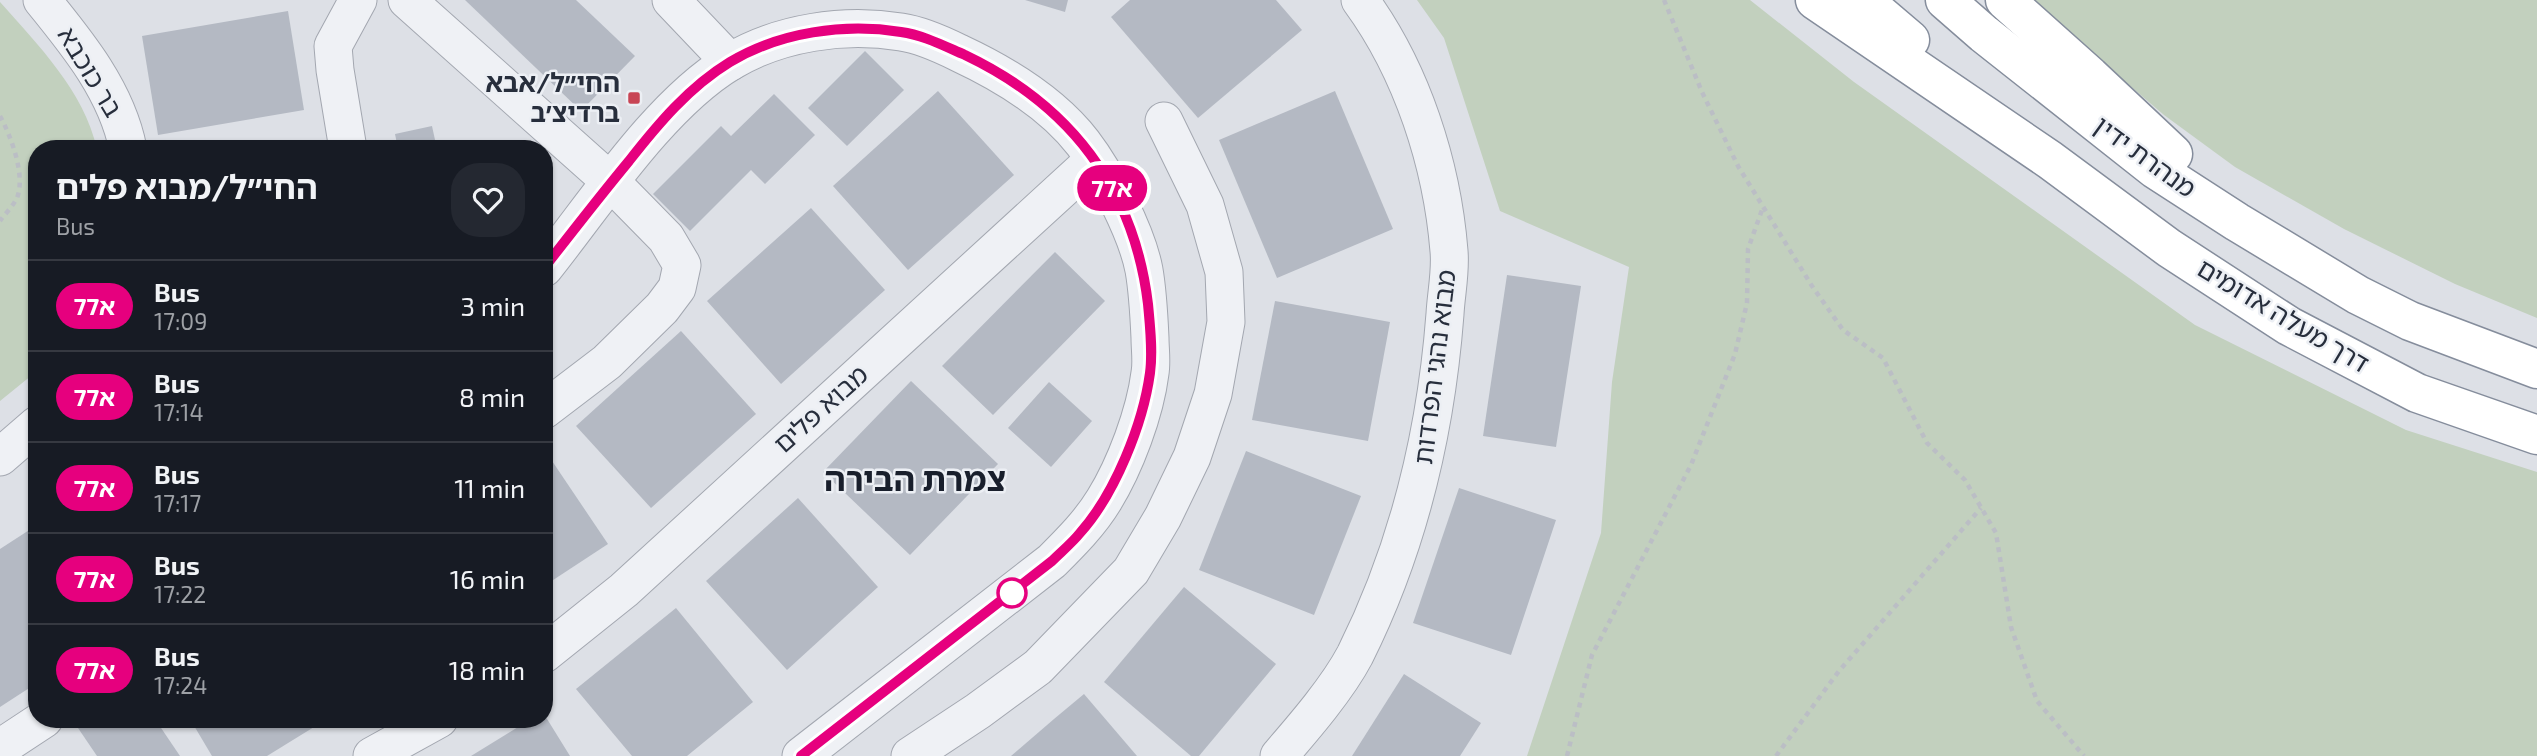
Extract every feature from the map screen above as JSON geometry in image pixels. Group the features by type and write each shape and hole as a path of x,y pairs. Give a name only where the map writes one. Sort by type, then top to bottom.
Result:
{"highway":[{"path":"1815,0 2050,160"},
{"path":"1863,0 2050,160"},
{"name":"מנהרת ידין","path":"1945,0 2155,169 2358,295"},
{"path":"2005,0 2229,204 2358,295 2410,321 2537,369"},
{"name":"דרך מעלה אדומים","path":"2050,160 2169,248 2289,326 2417,393 2537,435"}],"street":[{"name":"בר כוכבא","path":"42,0 76,41 102,82 123,127 126,140"},
{"path":"347,140 333,46 358,0"},
{"path":"407,0 611,182 666,238 682,265 677,288 662,308 607,362 553,403"},
{"path":"671,0 730,62"},
{"name":"מבוא נהגי הפרדות","path":"1279,756 1309,722 1354,657 1391,573 1421,477 1442,358 1449,253 1431,148 1403,73 1360,0"},
{"path":"553,256 665,116 698,85 730,62 761,47 807,32 844,29 901,32 937,42 977,61 1052,111 1082,141 1112,187 1144,268 1151,371 1141,414 1122,464 1104,500 1089,521 1052,561 808,754"},
{"path":"910,756 1038,667 1107,597 1131,571 1163,517 1192,457 1213,394 1226,322 1224,272 1205,205 1164,121"},
{"name":"מבוא פלים","path":"553,647 624,590 1094,160"},
{"path":"0,457 28,433"},
{"path":"0,748 30,728"},
{"path":"372,756 423,728"}],"path":[{"path":"1664,0 1702,92 1738,166 1812,286 1843,330 1883,358 1927,443 1965,480 1996,533 2011,627 2037,701 2084,756"},
{"path":"0,117 9,133 18,162 18,197 0,221"},
{"path":"0,137 9,133"},
{"path":"1567,756 1592,655 1691,465 1735,354 1746,303 1748,249 1763,207"},
{"path":"1776,756 1839,671 1981,508"}],"green space":[{"path":"1417,0 1750,0 1854,82 2195,325 2406,430 2537,472 2537,756 1527,756 1601,533 1612,382 1629,267 1500,211 1444,38"},
{"path":"2030,0 2537,0 2537,318 2455,284 2344,229 2235,167 2164,115"},
{"path":"0,2 71,88 94,140 28,140 28,378 0,401"}],"building":[{"path":"465,0 576,0 635,56 581,111"},
{"path":"1025,0 1068,0 1065,12"},
{"path":"1130,0 1276,0 1302,30 1198,118 1111,17"},
{"path":"288,11 304,110 158,135 142,36"},
{"path":"865,51 904,90 847,146 808,108"},
{"path":"938,91 1014,175 908,270 833,186"},
{"path":"1335,91 1393,229 1277,278 1219,140"},
{"path":"774,94 815,135 765,184 751,170 690,231 653,194 721,126 731,136"},
{"path":"432,126 435,140 396,140 395,134"},
{"path":"811,208 885,290 781,384 707,301"},
{"path":"1055,252 1105,301 993,415 942,366"},
{"path":"1507,275 1581,286 1556,447 1483,436"},
{"path":"1275,301 1390,322 1368,441 1252,420"},
{"path":"681,331 756,414 651,508 576,426"},
{"path":"911,381 998,464 910,555 823,472"},
{"path":"1049,382 1092,421 1051,467 1008,428"},
{"path":"1246,451 1361,496 1314,615 1199,570"},
{"path":"553,462 608,544 553,580"},
{"path":"1459,488 1556,520 1511,655 1413,623"},
{"path":"798,498 878,587 787,670 706,581"},
{"path":"28,531 28,689 0,707 0,549"},
{"path":"1184,587 1276,664 1199,756 1191,756 1104,682"},
{"path":"676,608 753,702 687,756 632,756 576,689"},
{"path":"1404,674 1481,723 1460,756 1352,756"},
{"path":"1084,694 1137,756 1011,756 1054,719"},
{"path":"78,728 161,728 180,756 97,756"},
{"path":"195,728 312,728 267,756 212,756"},
{"path":"516,728 553,728 570,756 471,756"}],"bus line":[{"name":"77א","path":"553,256 665,116 698,85 730,62 761,47 807,32 844,29 901,32 937,42 977,61 1052,111 1082,141 1112,187 1144,268 1151,371 1141,414 1122,464 1104,500 1082,531 1052,561 801,756"}],"place":[{"name":"החי״ל/אבא ברדיצ׳ב","path":"634,98"}],"district":[{"name":"צמרת הבירה","path":"915,479"}]}
